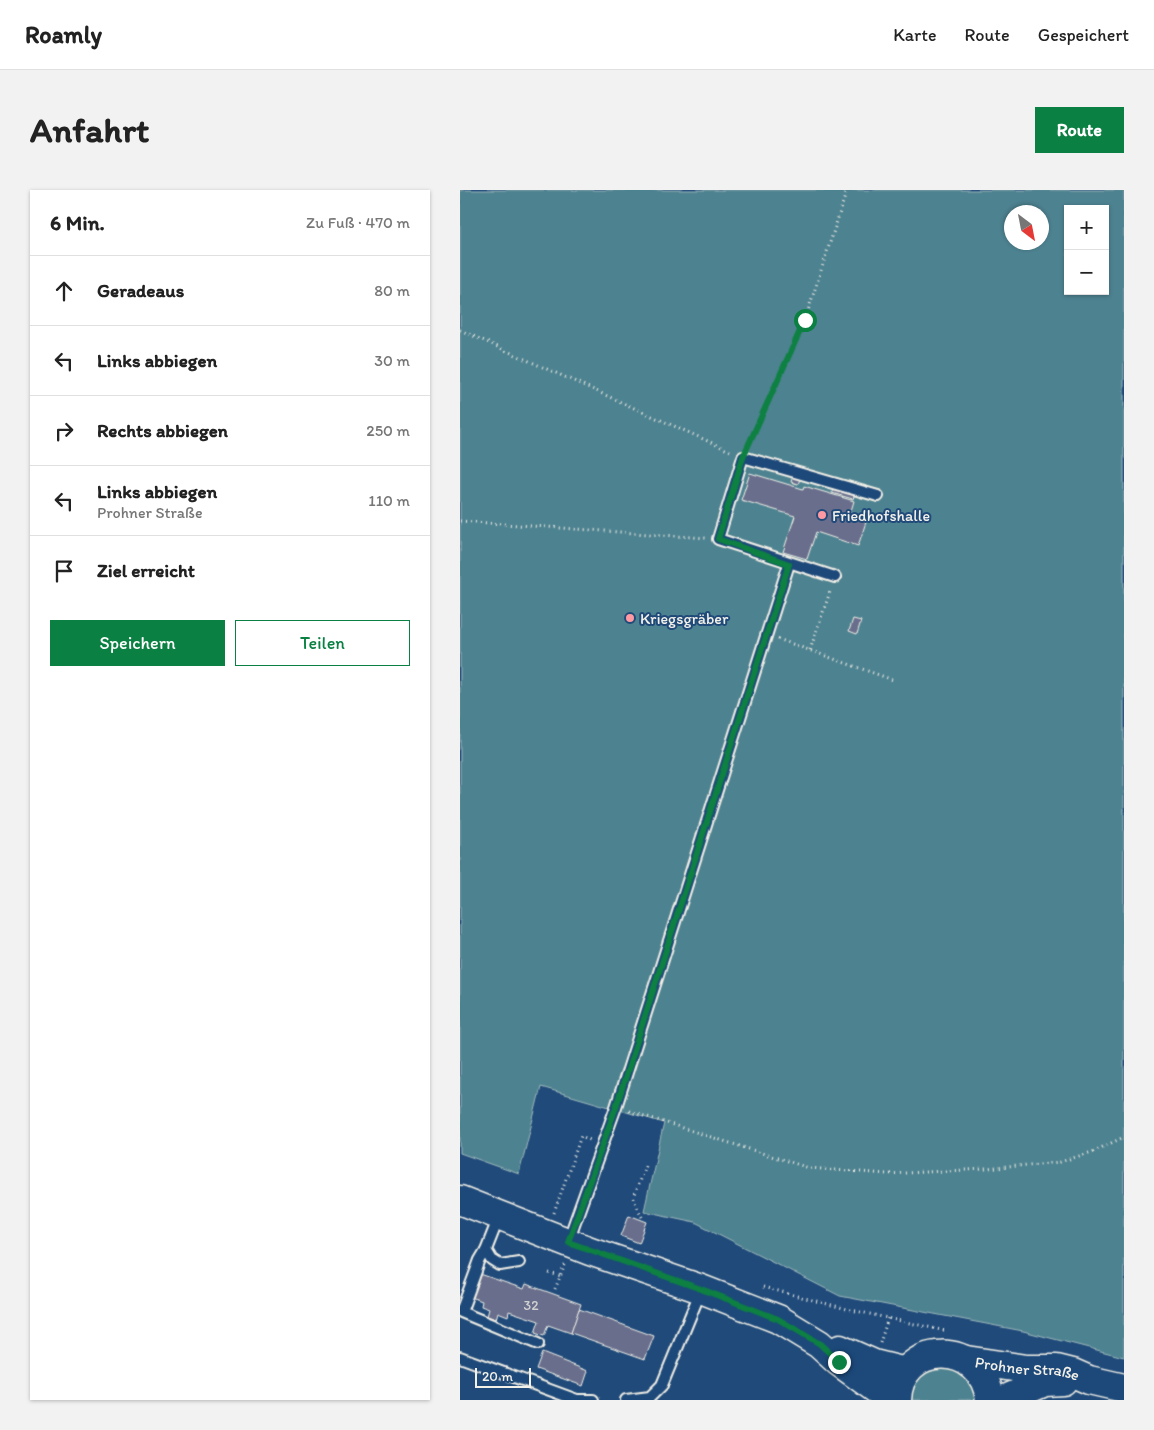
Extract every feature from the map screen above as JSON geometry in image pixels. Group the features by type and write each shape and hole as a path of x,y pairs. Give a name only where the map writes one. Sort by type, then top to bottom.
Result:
{"main road":[{"path":"460,1200 778,1319 820,1344 839,1362 891,1400"},
{"path":"820,1344 842,1349 874,1364 906,1372 900,1382 897,1400"},
{"name":"Prohner Straße","path":"906,1372 924,1358 934,1355 956,1355 966,1360 1026,1369 1057,1369 1089,1380 1124,1388"},
{"path":"966,1360 984,1376 990,1400"},
{"name":"Prohner Straße","path":"1003,1400 1045,1382 1089,1380"}],"lane":[{"path":"835,577 789,564 718,539 743,457 878,496"},
{"path":"570,1242 616,1107 789,564"},
{"path":"500,1215 480,1260 461,1312 538,1344"},
{"path":"486,1250 492,1260 500,1265 519,1262"},
{"path":"626,1400 650,1397 662,1386 701,1289"},
{"path":"460,1357 577,1400 593,1400"}],"path":[{"path":"460,330 743,457 805,320 847,190"},
{"path":"460,521 650,532 718,539"},
{"path":"810,650 835,577"},
{"path":"766,634 893,680"},
{"path":"616,1107 809,1168 887,1174 986,1169 1060,1162 1092,1152 1124,1137"},
{"path":"553,1216 581,1136 603,1145"},
{"path":"642,1218 634,1198 646,1163"},
{"path":"547,1214 553,1216 570,1242 555,1290"},
{"path":"549,1273 560,1276"},
{"path":"761,1286 847,1309 955,1332"}],"green space":[{"path":"460,190 1124,190 1124,1357 1023,1331 840,1296 695,1222 644,1211 664,1123 541,1087 519,1174 460,1153"},
{"path":"939,1364 971,1378 979,1400 906,1400 910,1382"}],"building":[{"name":"Friedhofshalle","path":"750,473 803,489 804,486 854,501 850,514 867,519 858,546 816,532 807,559 783,552 795,516 741,500"},
{"path":"793,476 800,479 798,484 791,482"},
{"path":"834,486 855,492 853,499 832,493"},
{"path":"853,619 861,621 857,634 849,631"},
{"path":"629,1215 647,1222 639,1243 621,1236"},
{"path":"480,1274 524,1289 526,1284 581,1304 571,1333 548,1325 544,1336 535,1333 539,1321 509,1311 508,1316 498,1312 496,1319 487,1316 489,1309 481,1306 482,1301 471,1297"},
{"path":"579,1309 654,1336 645,1359 571,1333"},
{"path":"542,1353 588,1371 583,1386 536,1369"}],"place":[{"name":"Friedhofshalle","path":"822,515"},
{"name":"Kriegsgräber","path":"630,618"}],"route":[{"path":"805,320 743,457 718,539 789,564 616,1107 586,1196 568,1242 701,1289 778,1319 820,1344 839,1362"}]}
